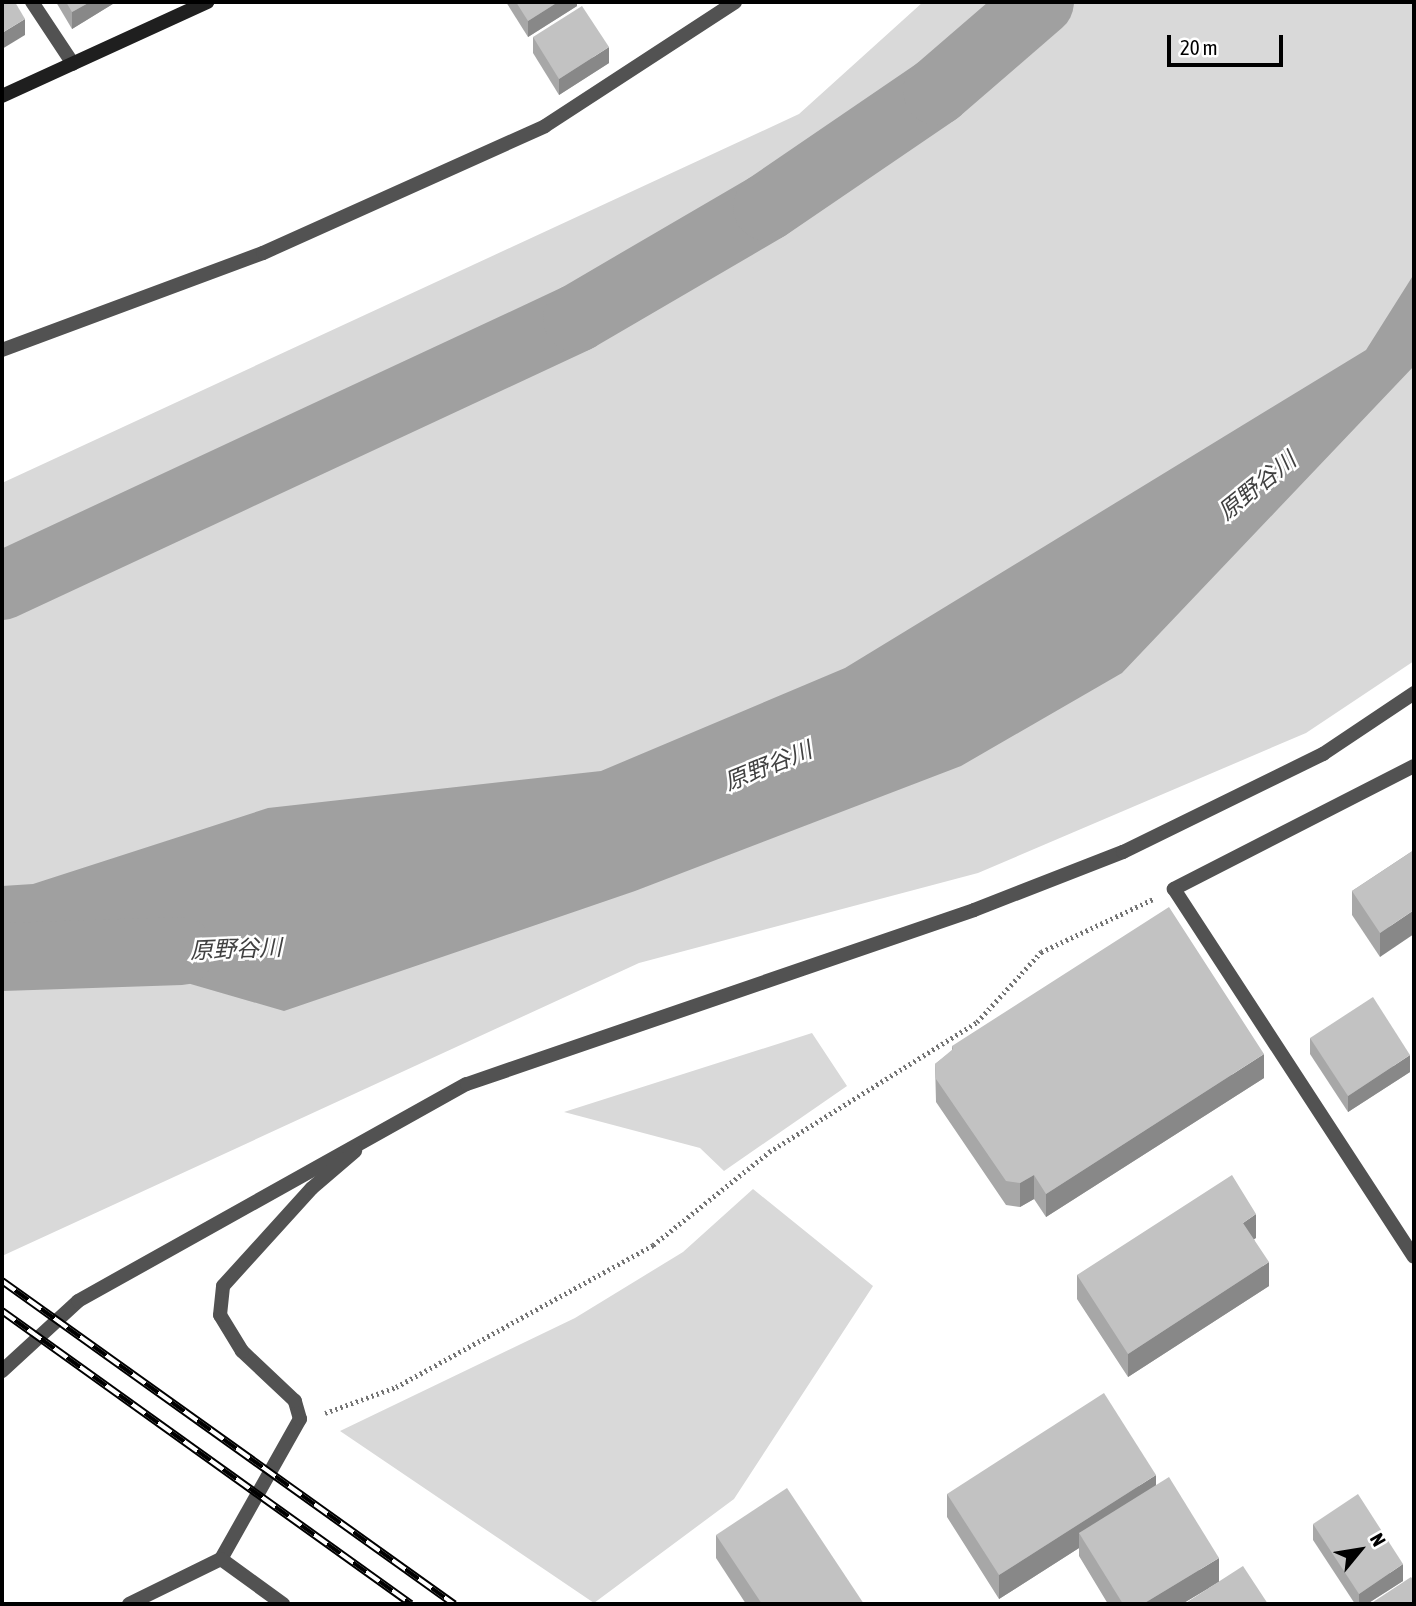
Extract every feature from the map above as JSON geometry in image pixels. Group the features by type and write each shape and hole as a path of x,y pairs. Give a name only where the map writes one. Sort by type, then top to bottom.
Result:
{"street":[{"path":"32,2 73,64"},
{"path":"2,96 207,2"},
{"path":"2,350 263,253 545,126 735,2"},
{"path":"2,1371 78,1301 467,1083 974,910 1123,852 1323,754 1414,693"},
{"path":"1414,766 1174,889 1414,1256"},
{"path":"129,1604 221,1559 300,1419 295,1401 242,1351 220,1315 223,1286 312,1188 377,1132"},
{"path":"221,1559 283,1604"}],"path":[{"path":"300,1419 342,1410 396,1387 653,1245 769,1152 977,1021 1041,952 1174,889"}],"shaded area":[{"path":"923,2 1414,2 1414,661 1306,733 978,873 639,963 2,1256 2,483 799,114"},
{"path":"812,1033 847,1086 724,1171 700,1148 564,1112"},
{"path":"753,1189 873,1286 734,1499 594,1603 340,1431 575,1318 683,1252"}],"water":[{"path":"1414,274 1414,366 1122,673 961,766 635,891 284,1011 70,949 2,965 2,886 33,884 268,808 601,771 845,668 1366,350"}],"building":[{"path":"2,2 15,2 25,19 2,33"},
{"path":"66,2 90,2 72,12"},
{"path":"516,2 558,2 528,21"},
{"path":"582,6 609,47 559,79 533,37"},
{"path":"1414,850 1414,910 1380,933 1352,891"},
{"path":"1169,907 1264,1054 1046,1194 1034,1175 1020,1183 1006,1181 936,1079 935,1064 953,1049 952,1046"},
{"path":"1373,997 1410,1055 1348,1096 1310,1038"},
{"path":"1232,1175 1256,1214 1243,1223 1269,1262 1128,1354 1077,1275"},
{"path":"1104,1393 1156,1475 999,1575 947,1494"},
{"path":"1169,1477 1219,1558 1143,1604 1123,1604 1079,1533"},
{"path":"787,1488 864,1604 762,1604 716,1535"},
{"path":"1358,1494 1403,1564 1359,1594 1313,1524"},
{"path":"1243,1566 1268,1604 1184,1604"},
{"path":"1411,1577 1414,1581 1414,1604 1370,1604"}],"waterway":[{"name":"原野谷川","path":"2,586 577,318 767,207 937,91 1040,2"},
{"name":"原野谷川","path":"2,957 181,951"}],"railway":[{"path":"2,1281 454,1604"},
{"path":"2,1311 411,1604"}]}
